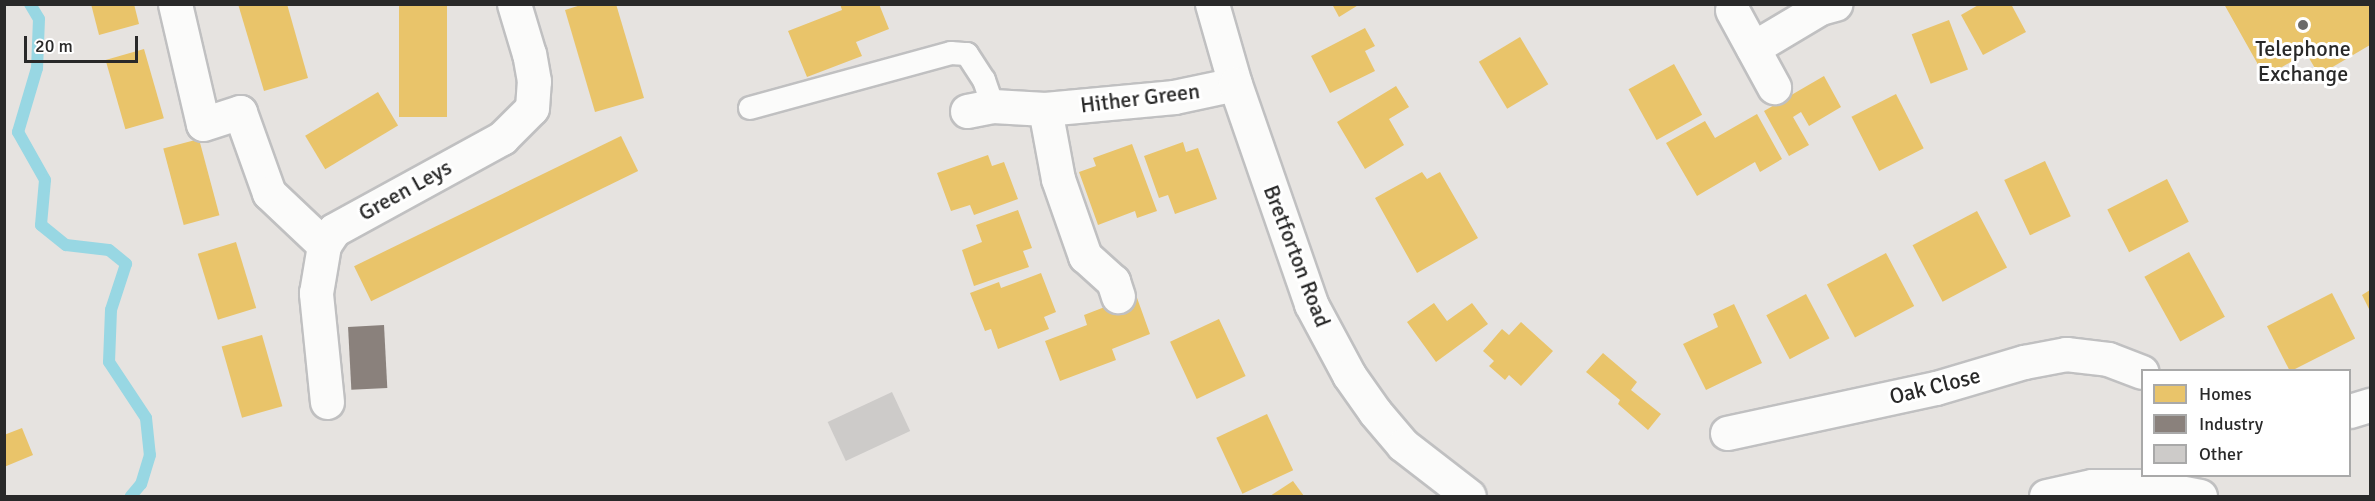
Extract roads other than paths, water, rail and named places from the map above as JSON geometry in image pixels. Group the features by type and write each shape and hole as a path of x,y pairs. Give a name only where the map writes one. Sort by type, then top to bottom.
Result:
{"street":[{"path":"175,4 203,124 240,112 269,193 324,244 316,294 327,402"},
{"name":"Green Leys","path":"324,244 334,230 502,138 532,108 534,81 531,63 514,4"},
{"name":"Bretforton Road","path":"1212,4 1235,84 1311,304 1349,375 1375,412 1403,445 1469,496"},
{"path":"1753,48 1820,9 1835,4"},
{"path":"1732,10 1774,87"},
{"name":"Hither Green","path":"980,109 1045,109 1174,97 1235,84"},
{"path":"1045,109 1058,179 1085,256 1113,281 1118,296"},
{"name":"Oak Close","path":"1727,434 1936,388 2024,362 2066,354 2108,359 2141,372"},
{"path":"2351,410 2370,405"},
{"path":"2046,496 2092,486 2148,486 2200,496"}],"lane":[{"path":"750,108 951,52 967,54 984,80 980,109"}],"waterway":[{"path":"30,4 39,19 37,68 18,132 45,180 41,225 66,245 109,250 126,264 111,310 109,362 146,418 150,455 141,484 131,496"}],"place":[{"name":"Telephone Exchange","path":"2303,25"}]}
